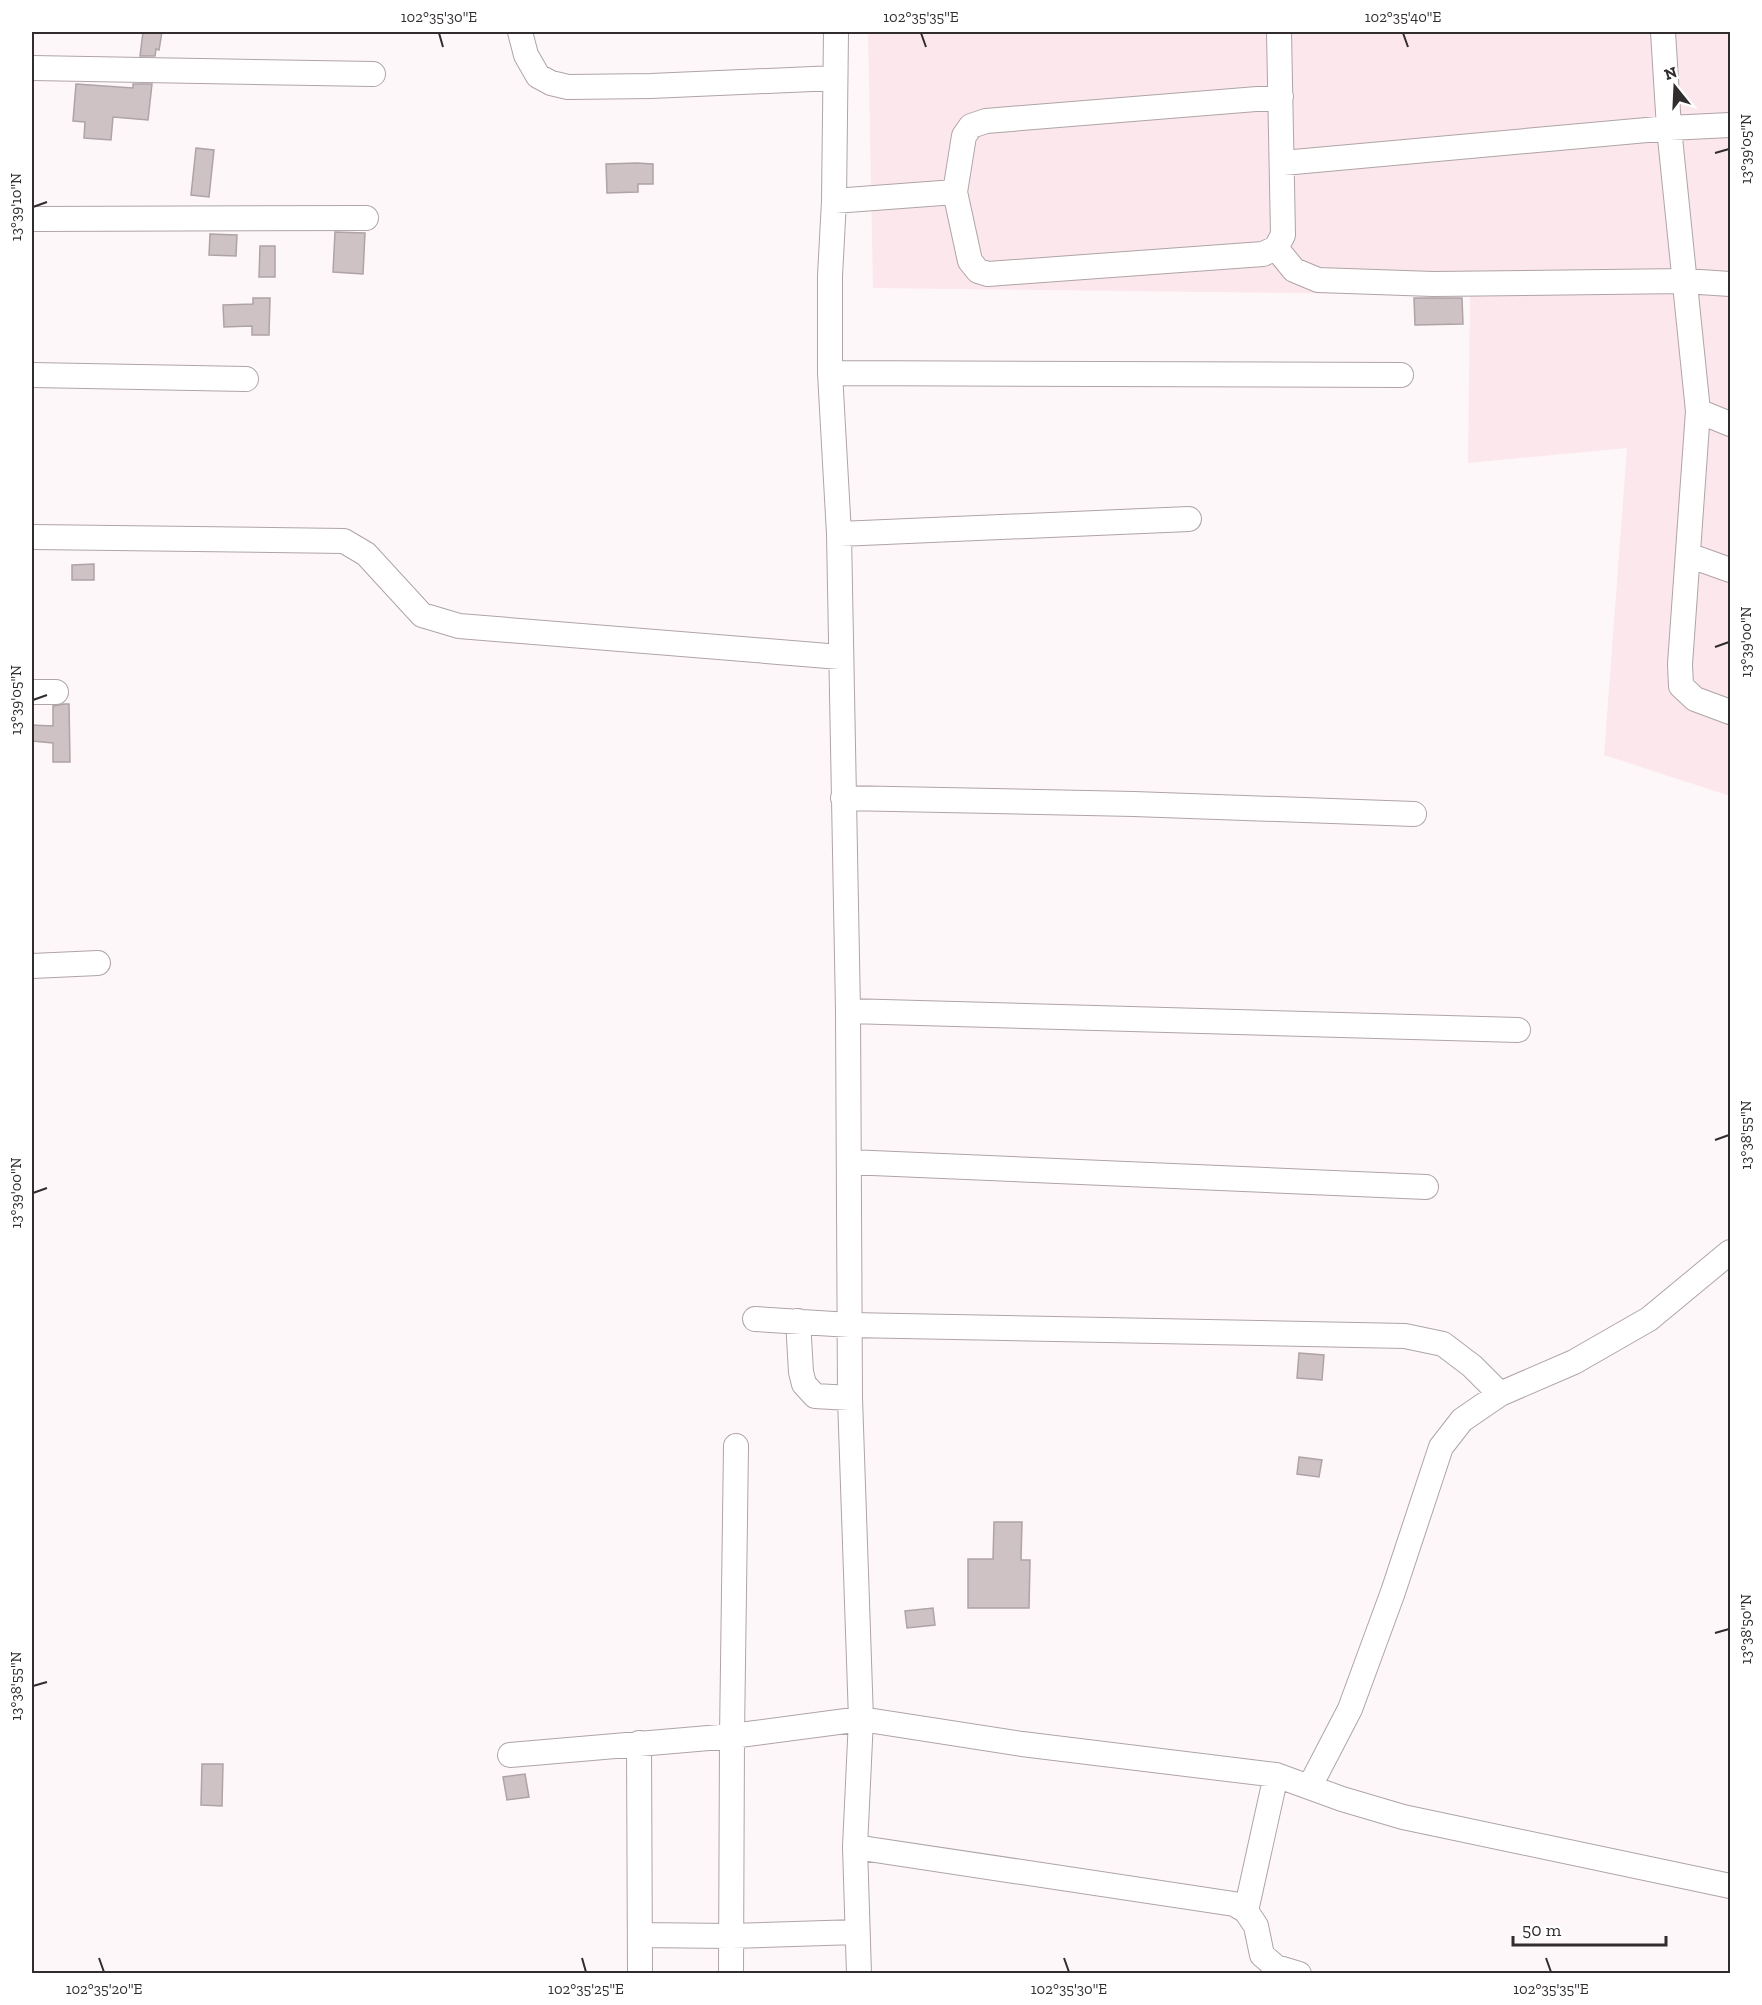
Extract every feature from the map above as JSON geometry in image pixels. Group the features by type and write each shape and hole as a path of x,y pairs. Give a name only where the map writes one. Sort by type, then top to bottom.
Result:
{"street":[{"path":"520,32 526,55 538,76 550,83 568,87 835,78"},
{"path":"836,32 830,373 839,534 848,1011 850,1398 861,1719 855,1847 859,1974"},
{"path":"1279,32 1281,97 1283,163 1283,235 1276,248 1263,254 988,274 978,271 970,261 955,192 964,136 971,126 986,121 1281,97"},
{"path":"1663,32 1670,128 1698,411 1680,664 1681,686 1695,699 1731,712"},
{"path":"32,68 373,74"},
{"path":"1283,163 1670,128 1731,125"},
{"path":"834,201 955,192"},
{"path":"32,219 366,218"},
{"path":"1276,248 1294,270 1318,280 1433,284 1685,281 1730,284"},
{"path":"830,373 1401,375"},
{"path":"32,375 246,379"},
{"path":"1698,411 1731,424"},
{"path":"839,534 1189,519"},
{"path":"32,537 344,541 366,554 422,615 459,626 840,657"},
{"path":"1688,555 1731,570"},
{"path":"32,692 56,692"},
{"path":"843,798 1134,804 1414,814"},
{"path":"32,966 98,963"},
{"path":"848,1011 1518,1030"},
{"path":"849,1162 1426,1187"},
{"path":"1310,1786 1350,1709 1393,1592 1441,1448 1462,1420 1500,1394 1574,1362 1649,1319 1731,1252"},
{"path":"755,1319 850,1325 1405,1336 1443,1344 1472,1366 1500,1394"},
{"path":"798,1321 801,1372 804,1384 815,1396 850,1398"},
{"path":"731,1974 736,1446"},
{"path":"510,1755 732,1736 861,1719 1022,1744 1276,1775 1342,1799 1403,1817 1731,1886"},
{"path":"639,1743 640,1974"},
{"path":"1246,1911 1276,1775"},
{"path":"855,1847 1234,1904 1246,1911 1256,1926 1262,1955 1276,1967 1299,1974"},
{"path":"640,1935 731,1936 858,1932"}],"shaded area":[{"path":"868,32 1730,32 1730,796 1604,755 1627,448 1468,463 1470,295 873,288"}],"building":[{"path":"143,32 162,32 159,50 156,49 155,56 140,56"},
{"path":"76,84 133,88 133,84 152,84 148,120 113,117 111,140 84,138 85,122 73,121"},
{"path":"196,148 214,150 209,197 191,195"},
{"path":"606,164 653,164 653,184 638,184 638,192 607,193"},
{"path":"335,232 365,233 363,274 333,272"},
{"path":"210,234 237,235 236,256 209,255"},
{"path":"260,246 275,246 275,277 259,277"},
{"path":"253,298 270,298 269,335 252,335 252,326 224,327 223,305 253,304"},
{"path":"1414,298 1462,298 1463,324 1415,325"},
{"path":"94,564 94,580 72,580 72,565"},
{"path":"69,704 70,762 53,762 53,743 32,741 32,725 53,726 53,706"},
{"path":"1299,1353 1324,1355 1322,1380 1297,1378"},
{"path":"1299,1457 1322,1460 1319,1477 1297,1474"},
{"path":"994,1522 1022,1522 1021,1560 1030,1560 1029,1608 968,1608 968,1559 993,1559"},
{"path":"933,1608 935,1625 907,1628 905,1611"},
{"path":"202,1764 223,1764 222,1806 201,1805"},
{"path":"525,1774 529,1797 507,1800 503,1777"}]}
